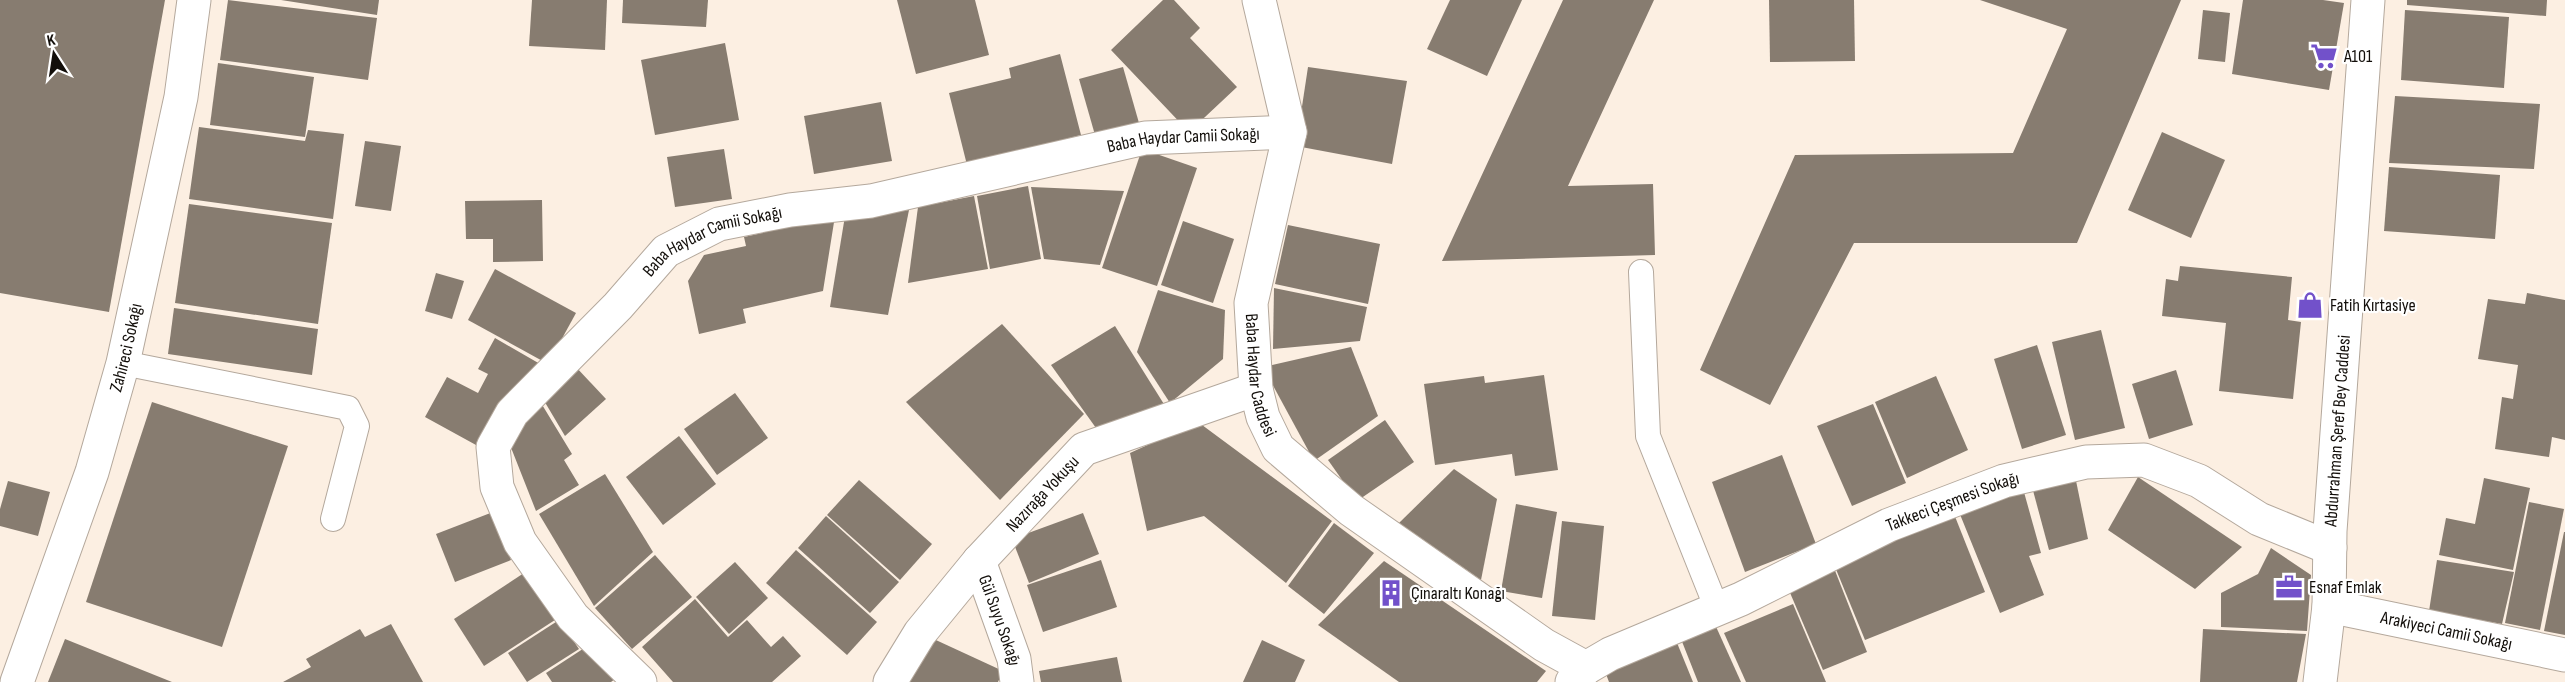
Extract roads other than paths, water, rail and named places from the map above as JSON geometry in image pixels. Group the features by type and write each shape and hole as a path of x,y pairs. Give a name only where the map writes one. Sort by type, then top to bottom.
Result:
{"street":[{"name":"Zahireci Sokağı","path":"17,682 92,472 123,363 181,97 194,0"},
{"name":"Baba Haydar Caddesi","path":"1259,0 1290,132 1251,303 1256,389 1263,417 1278,448 1351,510 1544,645 1583,677"},
{"name":"Abdurrahman Şeref Bey Caddesi","path":"2320,682 2329,606 2330,548 2368,0"},
{"name":"Baba Haydar Camii Sokağı","path":"640,682 573,617 520,542 497,487 493,447 512,413 618,306 666,251 719,224 790,210 871,201 1146,138 1290,132"},
{"name":"Nazırağa Yokuşu","path":"890,682 920,633 979,561 1084,449 1256,389"},
{"name":"Takkeci Çeşmesi Sokağı","path":"1583,677 1610,654 1717,609 1889,525 2004,481 2086,462 2144,460 2199,481 2259,519 2330,548"},
{"name":"Gül Suyu Sokağı","path":"979,561 1014,658 1017,682"},
{"name":"Arakiyeci Camii Sokağı","path":"2329,606 2565,655"}],"lane":[{"path":"1641,272 1648,436 1717,609"},
{"path":"123,363 348,408 357,426 333,519"}],"place":[{"name":"A101","path":"2324,56"},
{"name":"Fatih Kırtasiye","path":"2310,305"},
{"name":"Esnaf Emlak","path":"2289,587"},
{"name":"Çınaraltı Konağı","path":"1391,593"}]}
